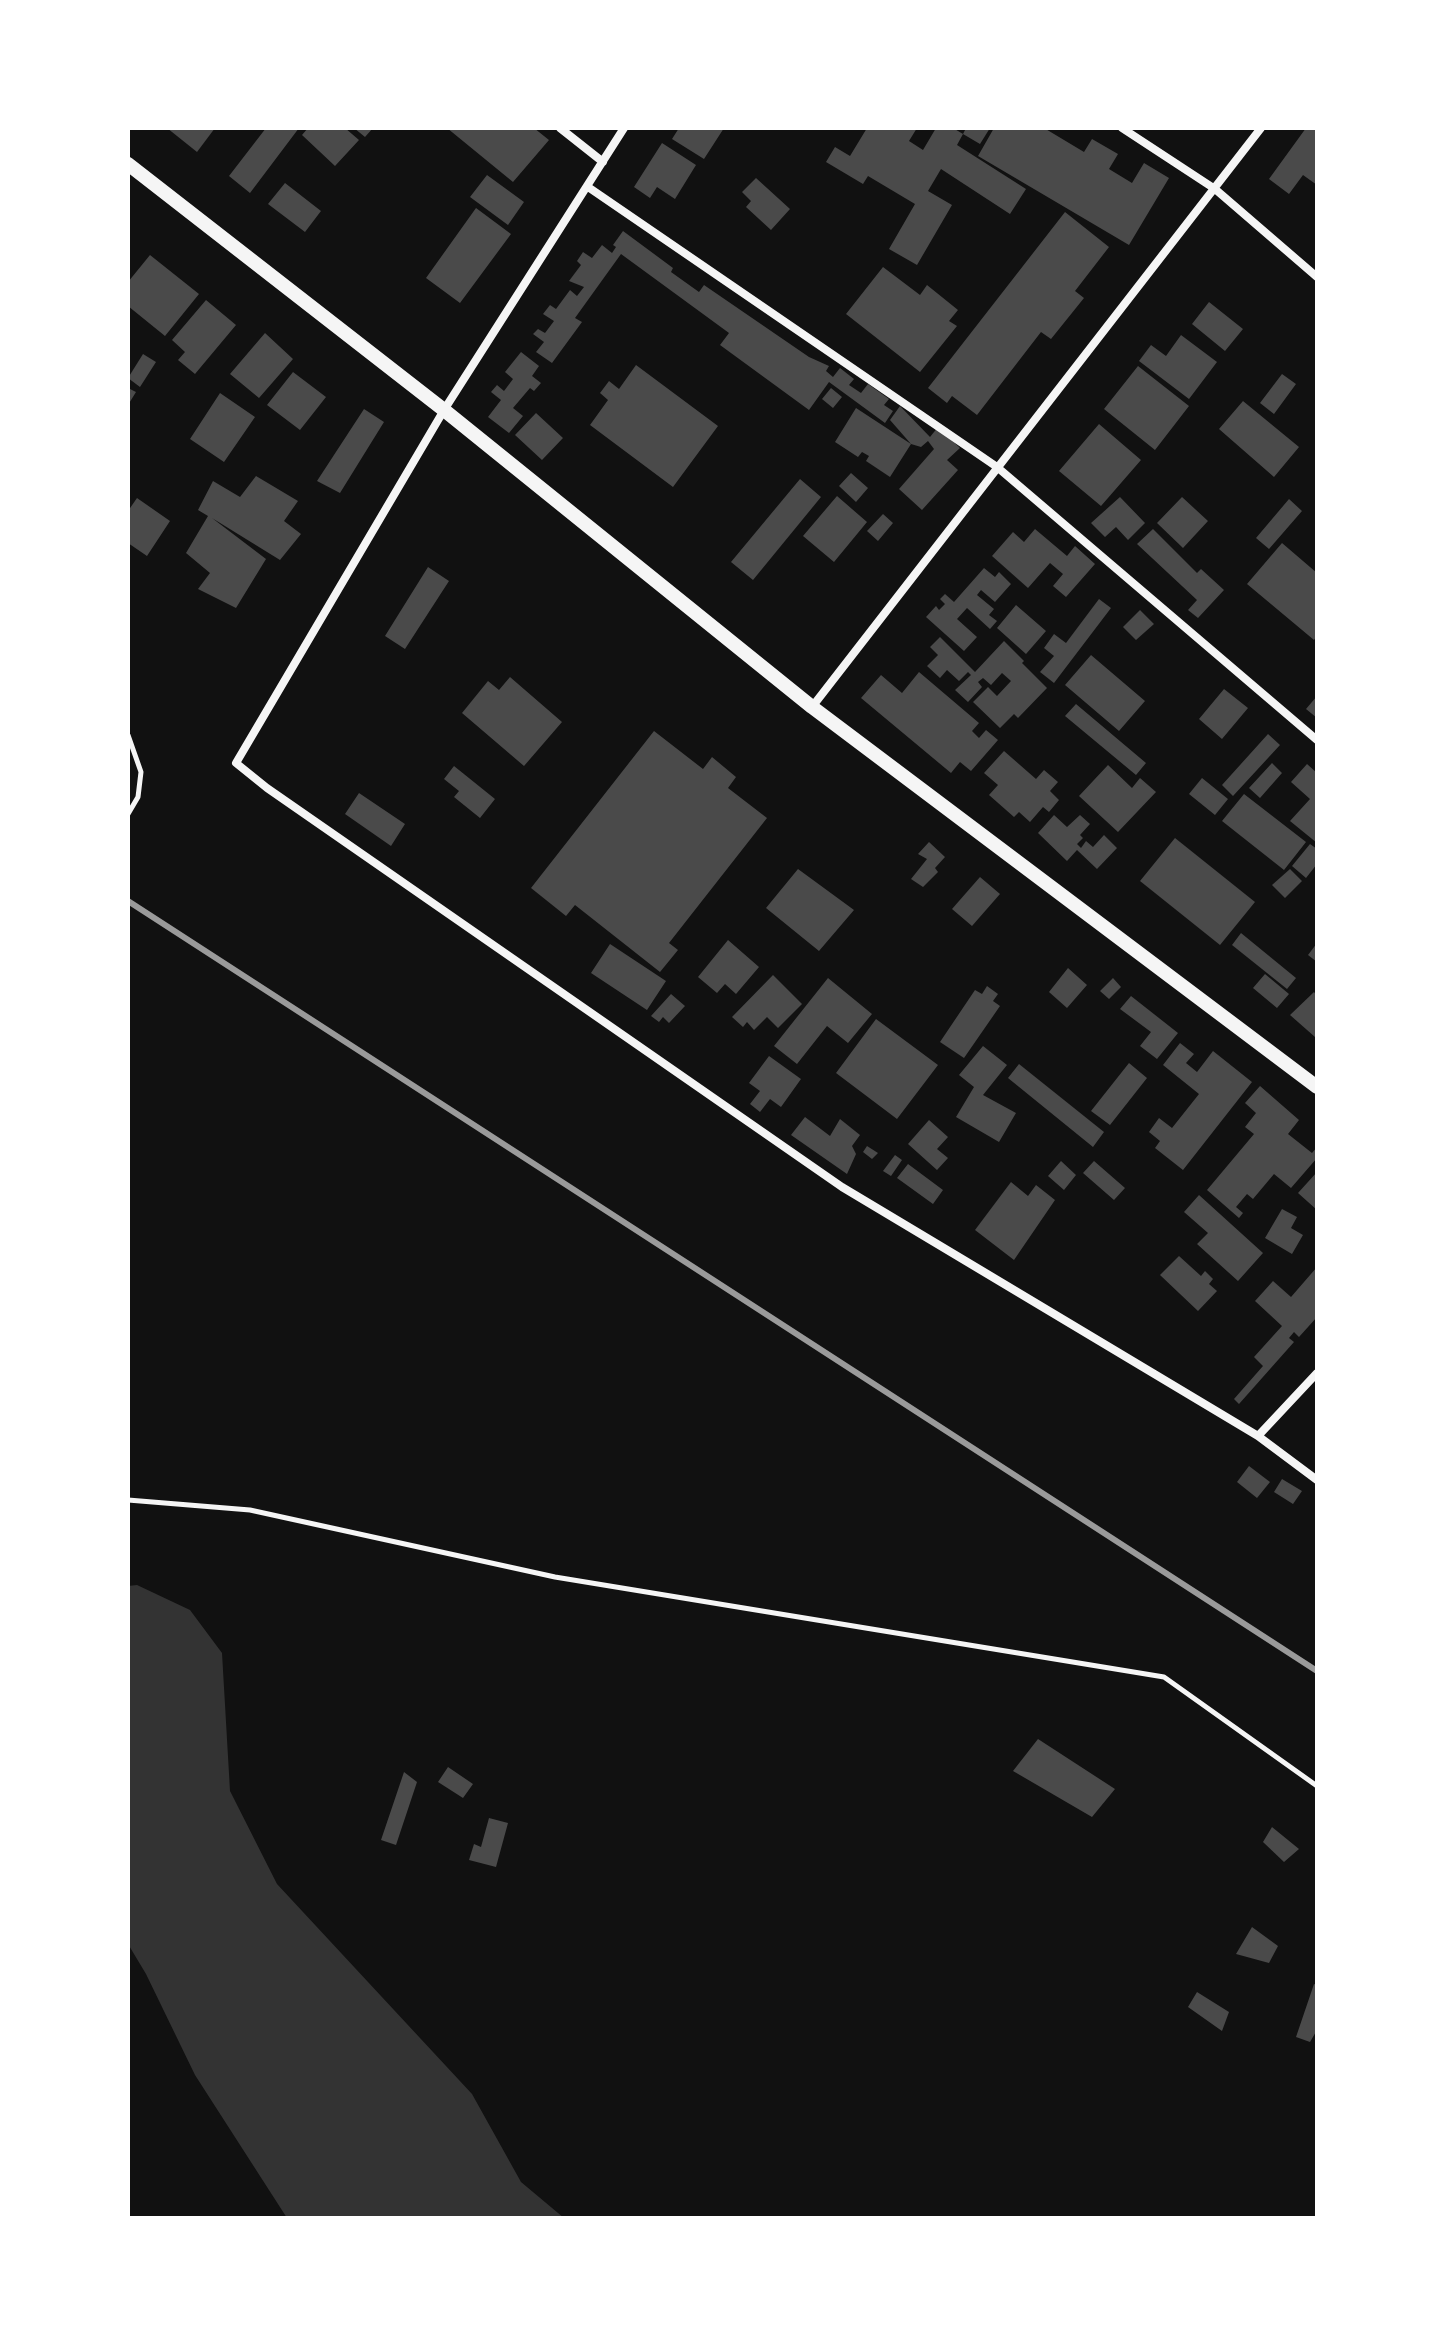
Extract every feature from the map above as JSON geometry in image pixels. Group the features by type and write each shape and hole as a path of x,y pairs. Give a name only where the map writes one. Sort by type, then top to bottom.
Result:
{"street":[{"path":"560,128 603,162"},
{"path":"624,128 444,410 236,763 267,788 842,1187 1258,1436 1317,1480"},
{"path":"1122,128 1215,189 1317,277"},
{"path":"812,707 1261,128"},
{"path":"128,164 444,410 812,707 1317,1087"},
{"path":"588,187 997,467 1317,740"},
{"path":"1258,1436 1317,1373"}],"path":[{"path":"128,735 141,772 138,797 128,814"},
{"path":"128,1500 250,1510 555,1577 1164,1677 1317,1786"}],"shaded area":[{"path":"137,1585 190,1610 222,1653 230,1791 277,1884 472,2094 521,2182 564,2218 287,2218 195,2075 128,1944 128,1586"}],"building":[{"path":"167,128 215,128 197,152"},
{"path":"266,128 299,128 250,193 229,176"},
{"path":"308,128 345,128 359,140 335,166 302,135"},
{"path":"354,128 373,128 365,137"},
{"path":"447,128 534,128 549,140 513,182"},
{"path":"679,128 724,128 704,159 672,139"},
{"path":"867,128 917,128 909,141 923,150 936,128 953,128 963,134 957,145 1026,189 1010,214 941,169 928,191 952,205 917,265 889,249 915,204 868,176 863,184 826,162 835,147 850,156"},
{"path":"966,128 990,128 980,144 963,134"},
{"path":"994,128 1044,128 1084,152 1092,139 1118,154 1109,169 1132,183 1144,163 1169,178 1129,245 978,156"},
{"path":"1306,128 1317,128 1317,185 1303,175 1289,194 1269,179"},
{"path":"662,143 696,165 675,199 657,187 650,198 634,187"},
{"path":"487,175 524,202 508,225 470,197"},
{"path":"756,178 790,209 771,230 746,207 751,201 742,192"},
{"path":"285,183 321,211 305,232 268,204"},
{"path":"476,208 511,234 460,303 426,278"},
{"path":"1065,212 1109,247 1075,291 1084,298 1051,339 1041,332 977,415 952,396 947,403 928,388"},
{"path":"623,231 673,268 671,272 699,292 704,285 809,357 829,366 826,371 833,377 840,368 854,379 849,385 861,393 868,384 889,399 884,405 893,411 885,423 829,382 809,410 720,345 729,333 621,254 575,318 582,322 552,363 536,352 544,342 533,334 538,329 545,333 554,321 543,314 550,305 556,309 570,290 577,296 584,287 569,281 581,265 577,261 583,252 592,258 602,245 612,253 616,247 613,245"},
{"path":"150,255 199,294 165,336 128,306 128,282"},
{"path":"883,267 920,295 927,285 958,310 949,321 957,326 920,372 846,314"},
{"path":"206,300 236,325 195,374 178,360 185,352 172,340"},
{"path":"1209,302 1243,329 1225,351 1192,324"},
{"path":"265,333 293,359 259,398 230,374"},
{"path":"1181,335 1217,362 1189,399 1139,361 1151,345 1166,356"},
{"path":"521,352 539,366 532,376 541,383 534,391 530,388 513,408 523,416 509,433 488,417 501,400 491,392 497,385 504,391 513,379 505,372"},
{"path":"143,354 156,362 140,387 128,378"},
{"path":"636,365 718,426 673,487 590,425 608,400 600,393 609,381 619,389"},
{"path":"1138,366 1189,406 1155,450 1104,409"},
{"path":"293,372 326,397 300,430 267,405"},
{"path":"1282,374 1296,384 1274,414 1260,403"},
{"path":"128,388 136,392 128,405"},
{"path":"831,388 842,397 833,408 822,399"},
{"path":"220,393 255,417 224,462 190,439"},
{"path":"1243,401 1299,447 1274,477 1219,429"},
{"path":"900,406 930,437 938,427 960,448 947,460 958,470 922,510 899,489 934,449 928,441 921,447 911,444 890,420"},
{"path":"856,408 911,444 890,477 866,461 869,456 862,452 858,457 835,442"},
{"path":"364,409 384,422 340,493 317,481"},
{"path":"536,413 563,438 542,460 515,435"},
{"path":"1099,424 1141,460 1101,506 1059,471"},
{"path":"851,473 868,488 856,502 839,486"},
{"path":"256,476 298,501 284,521 301,534 280,560 212,518 266,559 236,608 198,589 210,573 186,553 208,516 198,510 213,481 240,497"},
{"path":"800,479 821,497 753,580 731,562"},
{"path":"837,496 867,522 834,562 803,536"},
{"path":"1120,497 1145,523 1128,540 1116,527 1105,537 1091,523"},
{"path":"1182,497 1208,521 1183,548 1157,523"},
{"path":"137,498 170,521 147,556 128,543 128,511"},
{"path":"1289,499 1302,511 1269,549 1256,538"},
{"path":"883,514 893,523 878,541 867,531"},
{"path":"1035,529 1067,556 1075,546 1095,564 1066,597 1053,586 1063,574 1050,563 1028,588 992,556 1013,532 1024,542"},
{"path":"1153,529 1197,573 1201,569 1224,590 1198,618 1188,610 1197,600 1137,544"},
{"path":"1282,543 1317,573 1317,636 1314,640 1247,584"},
{"path":"428,567 449,581 405,649 385,636"},
{"path":"984,568 995,577 999,572 1011,584 995,602 981,590 977,595 994,609 989,615 997,621 990,629 967,608 957,619 977,637 964,651 926,617 936,606 939,610 945,604 940,599 945,594 954,602"},
{"path":"1099,599 1111,608 1054,683 1040,672 1054,656 1044,648 1054,634 1066,643"},
{"path":"1016,605 1046,631 1026,654 997,628"},
{"path":"1140,610 1154,624 1136,640 1123,627"},
{"path":"940,637 975,672 1004,641 1047,688 1018,718 1014,714 1000,728 973,702 988,687 997,696 1011,681 1002,673 991,685 983,678 978,682 982,687 968,702 955,690 971,675 968,672 959,681 947,670 940,678 927,666 938,655 930,647"},
{"path":"1091,655 1145,701 1119,731 1065,685"},
{"path":"919,672 979,723 972,731 979,738 986,730 998,740 971,771 960,762 951,773 861,698 881,675 902,693"},
{"path":"510,677 562,722 524,766 462,713 488,681 499,690"},
{"path":"1224,689 1248,708 1222,739 1199,719"},
{"path":"1317,696 1317,718 1306,709"},
{"path":"1076,704 1146,763 1136,775 1065,716"},
{"path":"654,731 703,769 712,757 736,777 728,788 767,818 669,943 678,950 660,972 575,905 566,916 531,888"},
{"path":"1268,734 1280,745 1233,796 1222,785"},
{"path":"1004,751 1036,779 1044,770 1058,782 1050,791 1059,800 1049,812 1043,807 1030,822 1019,812 1014,817 989,795 998,785 984,773"},
{"path":"1272,763 1282,773 1260,798 1249,788"},
{"path":"1307,764 1317,773 1317,843 1290,821 1310,799 1291,782"},
{"path":"1108,765 1132,788 1140,778 1156,792 1118,832 1079,796"},
{"path":"454,766 495,799 480,818 454,797 459,791 444,779"},
{"path":"1202,778 1228,799 1215,815 1189,794"},
{"path":"359,793 405,824 391,846 345,814"},
{"path":"1244,794 1306,842 1284,870 1222,821"},
{"path":"1054,815 1067,827 1080,815 1090,824 1080,835 1083,838 1077,844 1081,848 1086,841 1093,847 1104,835 1117,848 1097,869 1077,850 1067,861 1038,833"},
{"path":"1175,838 1255,902 1220,945 1140,881"},
{"path":"929,842 945,857 935,868 938,872 923,887 911,879 927,859 918,854"},
{"path":"1310,844 1317,849 1317,864 1306,878 1292,866"},
{"path":"798,869 854,910 819,951 766,908"},
{"path":"1290,869 1302,881 1285,898 1272,885"},
{"path":"980,877 1000,894 972,926 952,909"},
{"path":"1241,933 1296,978 1287,989 1232,945"},
{"path":"728,940 759,967 736,994 725,984 717,993 698,977"},
{"path":"1317,943 1317,962 1308,955"},
{"path":"610,944 666,981 647,1010 591,973"},
{"path":"1068,968 1087,985 1067,1008 1049,992"},
{"path":"1265,974 1289,994 1277,1008 1253,988"},
{"path":"773,975 802,1004 778,1028 767,1017 754,1030 747,1022 743,1027 732,1017"},
{"path":"828,978 872,1014 848,1043 827,1026 797,1064 774,1046"},
{"path":"1113,978 1121,987 1109,999 1100,991"},
{"path":"987,986 998,994 993,1001 1000,1006 964,1058 940,1042 975,990 982,994"},
{"path":"1314,992 1317,996 1315,1037 1290,1015"},
{"path":"671,994 685,1006 669,1023 663,1017 659,1022 651,1016"},
{"path":"1131,996 1178,1033 1157,1059 1140,1046 1151,1032 1120,1009"},
{"path":"876,1019 938,1065 897,1119 836,1073"},
{"path":"1180,1043 1194,1054 1186,1063 1197,1072 1213,1051 1252,1082 1183,1170 1155,1148 1160,1141 1149,1132 1159,1118 1172,1128 1199,1094 1163,1065"},
{"path":"983,1046 1007,1065 983,1095 1016,1113 999,1142 956,1117 974,1087 959,1075"},
{"path":"769,1056 801,1079 781,1107 770,1099 760,1112 750,1104 760,1091 749,1083"},
{"path":"1129,1063 1147,1078 1110,1125 1091,1111"},
{"path":"1019,1064 1104,1132 1093,1147 1008,1078"},
{"path":"1260,1086 1299,1120 1288,1134 1312,1153 1317,1147 1317,1158 1291,1188 1274,1174 1253,1199 1247,1194 1236,1207 1243,1213 1239,1218 1207,1190 1254,1134 1245,1127 1256,1113 1245,1103"},
{"path":"805,1117 830,1136 840,1119 860,1135 852,1146 856,1154 847,1174 791,1135"},
{"path":"929,1120 948,1137 937,1149 948,1158 937,1170 908,1144"},
{"path":"867,1146 878,1153 872,1159 863,1152"},
{"path":"895,1155 902,1160 891,1176 883,1171"},
{"path":"1061,1161 1076,1175 1064,1190 1048,1176"},
{"path":"1094,1161 1125,1188 1114,1200 1083,1173"},
{"path":"908,1164 943,1190 933,1204 897,1178"},
{"path":"1317,1172 1317,1210 1298,1193"},
{"path":"1011,1182 1028,1196 1036,1185 1055,1200 1014,1260 975,1230"},
{"path":"1199,1195 1263,1253 1238,1281 1197,1244 1208,1233 1184,1212"},
{"path":"1282,1209 1297,1217 1291,1228 1303,1235 1292,1254 1265,1238"},
{"path":"1179,1256 1201,1276 1205,1271 1213,1279 1209,1284 1217,1291 1198,1311 1160,1275"},
{"path":"1317,1267 1317,1317 1299,1337 1294,1332 1289,1338 1294,1342 1239,1404 1234,1399 1263,1366 1254,1357 1282,1326 1255,1301 1273,1281 1291,1297"},
{"path":"1249,1466 1270,1482 1257,1498 1237,1482"},
{"path":"1282,1479 1302,1491 1293,1504 1274,1492"},
{"path":"1038,1739 1115,1789 1092,1817 1013,1771"},
{"path":"448,1767 473,1784 463,1798 438,1782"},
{"path":"404,1772 417,1782 396,1845 381,1840"},
{"path":"489,1818 508,1823 496,1867 469,1860 474,1844 481,1847"},
{"path":"1272,1827 1299,1849 1284,1862 1263,1842"},
{"path":"1252,1927 1278,1946 1269,1963 1236,1954"},
{"path":"1314,1984 1317,1985 1317,2030 1310,2042 1296,2037"},
{"path":"1197,1992 1229,2012 1222,2031 1188,2007"}],"railway":[{"path":"128,901 1317,1671"}]}
